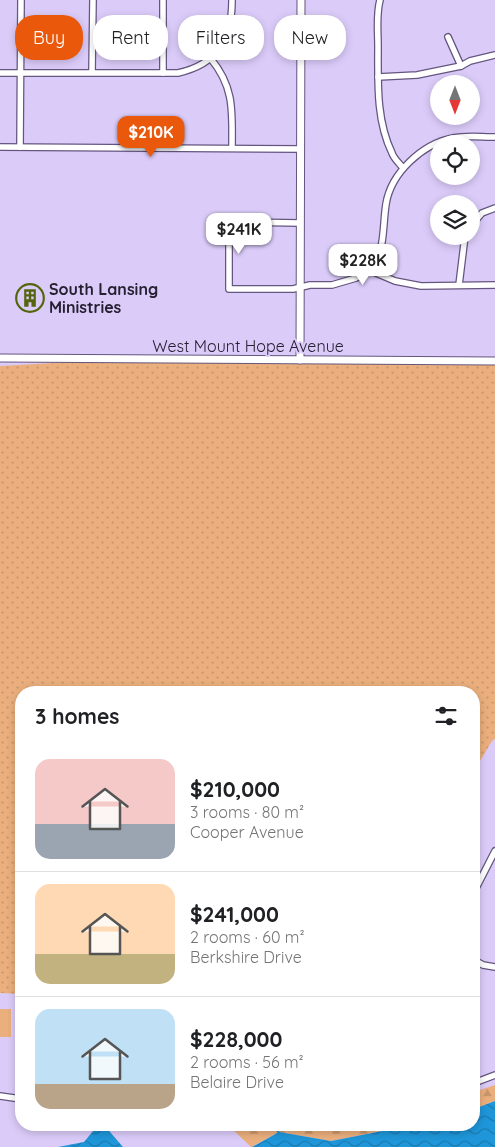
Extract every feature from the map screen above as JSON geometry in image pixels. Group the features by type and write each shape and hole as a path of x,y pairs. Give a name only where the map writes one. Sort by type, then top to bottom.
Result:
{"street":[{"path":"20,147 21,0"},
{"path":"92,72 93,0"},
{"path":"163,0 163,73"},
{"path":"231,15 232,0"},
{"path":"300,360 301,0"},
{"path":"380,0 378,11 378,77 382,121 392,154 404,168"},
{"path":"448,37 461,66"},
{"path":"378,77 417,75 461,66 470,61 495,55"},
{"path":"0,73 178,73 190,70 209,60"},
{"path":"212,60 220,70 228,88 232,109 232,148"},
{"path":"300,222 229,222 228,289 293,289 310,285 332,285 356,278 369,270 377,257 382,244 386,204 391,186 404,168 425,150 446,140 454,138 495,137"},
{"path":"0,147 301,149"},
{"path":"480,215 495,208"},
{"path":"459,285 464,245"},
{"path":"369,270 395,281 421,286 495,284"},
{"name":"West Mount Hope Avenue","path":"0,358 495,361"},
{"path":"480,880 495,851"},
{"path":"480,964 495,967"},
{"path":"480,1081 495,1076"},
{"path":"0,1096 15,1098"}],"green space":[{"path":"124,359 495,361 495,739 480,761 480,686 15,686 15,994 0,993 0,366"},
{"path":"0,1009 11,1009 11,1037 0,1037"},
{"path":"495,1085 495,1101 480,1107 480,1090"},
{"path":"234,1131 382,1131 331,1141 279,1132 251,1147"}],"water":[{"path":"495,1101 495,1147 252,1147 279,1132 331,1141 382,1131 480,1131 480,1107"},
{"path":"93,1131 109,1131 123,1147 58,1147 84,1142"}],"place":[{"name":"South Lansing Ministries","path":"30,298"}]}
